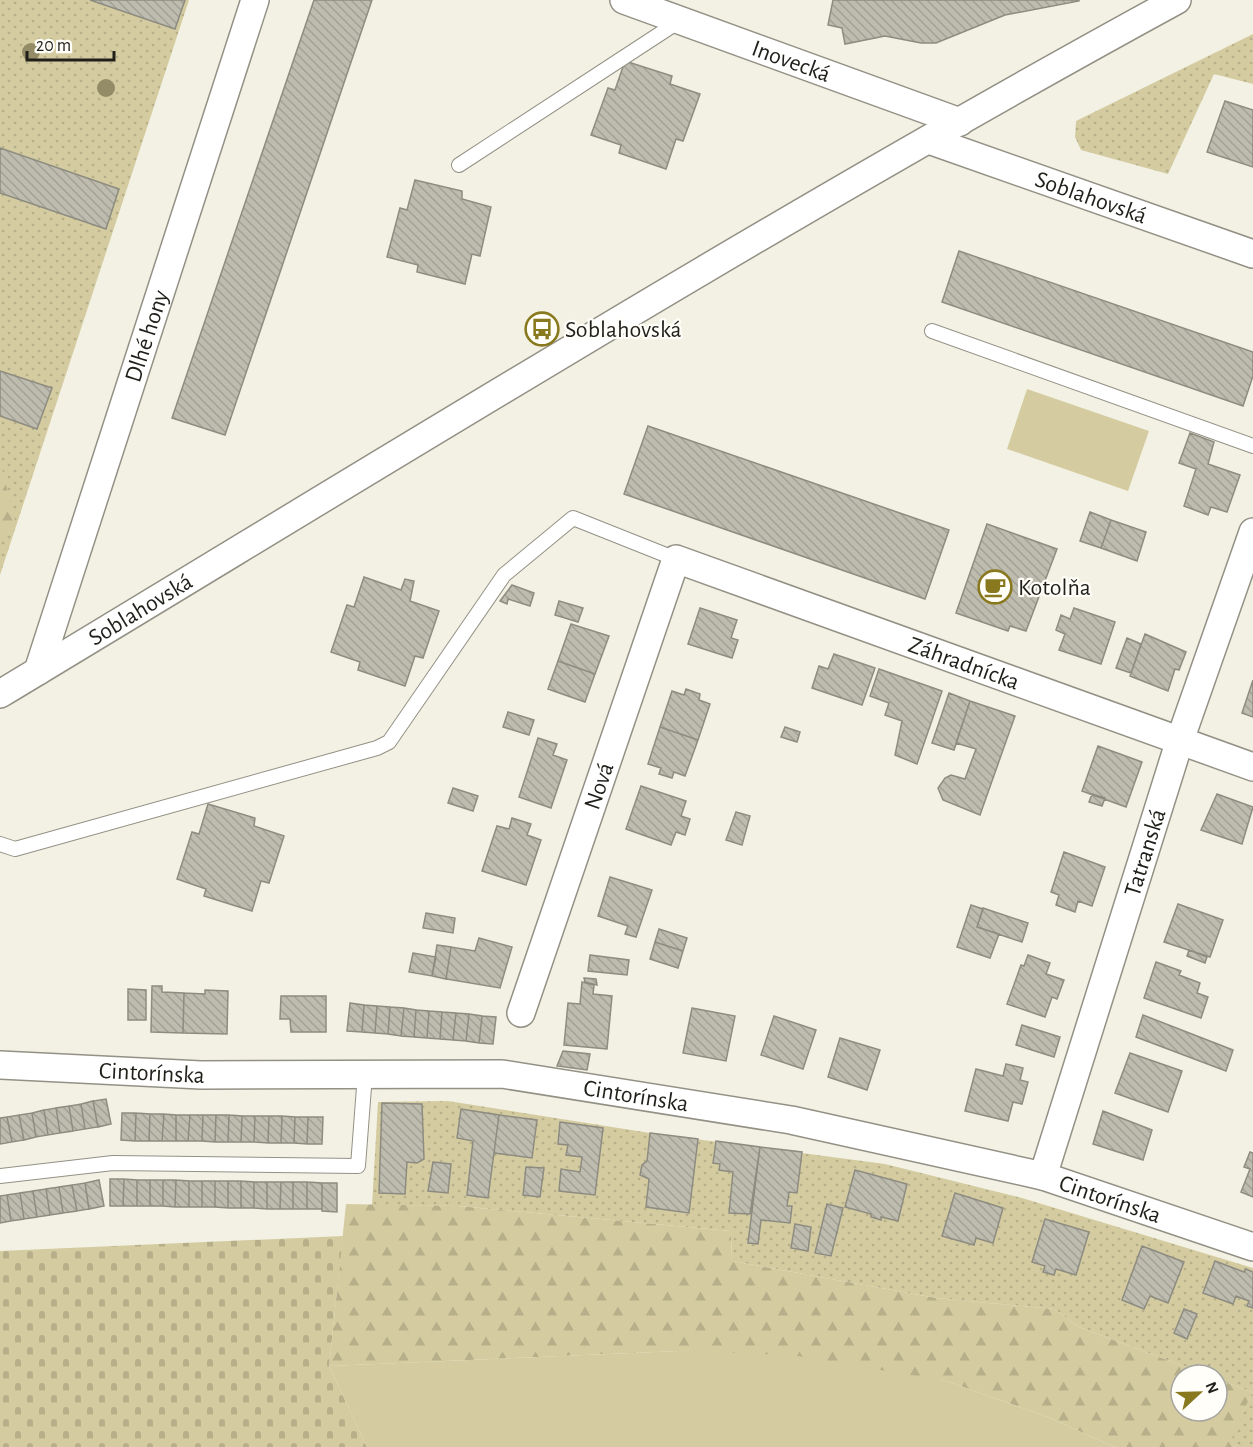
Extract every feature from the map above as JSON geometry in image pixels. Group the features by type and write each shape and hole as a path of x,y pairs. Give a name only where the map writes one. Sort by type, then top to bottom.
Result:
{"street":[{"name":"Dlhé hony","path":"38,671 255,0"},
{"name":"Inovecká","path":"624,0 960,122"},
{"name":"Soblahovská","path":"0,694 555,358 960,122 1177,0"},
{"name":"Soblahovská","path":"929,140 1253,254"},
{"name":"Tatranská","path":"1043,1176 1179,743 1253,532"},
{"name":"Záhradnícka","path":"676,559 1179,743 1253,767"},
{"name":"Nová","path":"522,1013 676,559"},
{"name":"Cintorínska","path":"0,1065 201,1075 502,1074 791,1120 1043,1176 1253,1247"}],"lane":[{"path":"459,165 681,20"},
{"path":"932,331 1253,446"},
{"path":"0,844 15,849 377,748 388,742 504,575 573,518 676,559"},
{"path":"0,1176 113,1163 358,1166 365,1074"}],"green space":[{"path":"0,0 189,0 0,575"},
{"path":"1253,34 1253,84 1214,74 1168,174 1081,150 1075,137 1076,121"},
{"path":"1027,389 1149,431 1128,491 1007,449"},
{"path":"0,460 15,521 0,537"},
{"path":"448,1101 650,1133 885,1164 1022,1198 1253,1268 1253,1447 1236,1447 1229,1443 1252,1392 1229,1383 1229,1363 1175,1363 1079,1327 1054,1309 936,1298 732,1261 731,1231 458,1206 372,1205 378,1102"},
{"path":"346,1204 458,1206 731,1231 732,1261 936,1298 1054,1309 1079,1327 1175,1363 1169,1363 1169,1423 1229,1423 1229,1383 1252,1392 1230,1443 1236,1447 1114,1447 1048,1417 946,1381 679,1351 329,1366"},
{"path":"343,1236 329,1366 367,1447 0,1447 0,1251"},
{"path":"679,1351 792,1355 946,1381 1048,1417 1114,1447 367,1447 329,1366"}],"building":[{"path":"90,0 185,0 175,29"},
{"path":"314,0 372,0 225,435 172,418"},
{"path":"833,0 1079,1 1005,15 936,43 921,43 885,36 845,44 842,28 828,25"},
{"path":"625,61 672,76 670,84 700,94 683,141 676,139 666,169 619,153 621,145 591,135 608,88 615,90"},
{"path":"1225,101 1253,110 1253,167 1207,152"},
{"path":"0,148 119,189 106,229 0,193"},
{"path":"415,180 462,191 462,199 491,207 480,256 472,254 465,284 417,272 418,265 387,257 400,208 407,210"},
{"path":"959,251 1253,352 1253,376 1243,406 942,302"},
{"path":"0,371 52,388 37,429 0,416"},
{"path":"648,426 949,530 925,599 624,494"},
{"path":"1190,433 1214,442 1208,464 1240,475 1227,512 1211,507 1208,515 1184,506 1196,469 1179,463"},
{"path":"1090,512 1111,520 1101,548 1080,541"},
{"path":"1111,520 1146,532 1137,561 1101,548"},
{"path":"987,524 1057,549 1026,631 1010,626 1008,631 956,613"},
{"path":"364,577 401,590 405,579 414,581 410,601 439,611 423,658 415,656 405,686 358,670 360,662 331,652 347,605 354,607"},
{"path":"512,585 534,593 530,606 508,599 507,604 500,601"},
{"path":"559,601 583,608 578,622 555,615"},
{"path":"700,608 737,620 731,638 738,640 732,658 688,644"},
{"path":"1074,608 1115,622 1101,664 1059,650 1065,634 1056,630 1061,615 1070,619"},
{"path":"571,624 609,636 595,674 558,661"},
{"path":"1145,634 1186,652 1179,670 1175,669 1168,691 1130,676"},
{"path":"1127,638 1141,644 1131,673 1116,668"},
{"path":"834,654 875,668 862,705 812,688 819,666 828,669"},
{"path":"558,661 595,674 585,702 548,689"},
{"path":"879,669 942,691 917,764 895,755 902,721 885,715 889,703 870,696"},
{"path":"1253,680 1253,717 1242,713"},
{"path":"686,689 700,694 699,700 710,704 698,740 660,727 672,691 684,695"},
{"path":"949,693 970,701 954,750 932,743"},
{"path":"970,701 1015,716 980,815 943,800 938,788 945,778 951,775 965,779 976,749 956,743"},
{"path":"508,712 534,720 529,735 503,727"},
{"path":"660,727 698,740 685,776 674,772 672,778 659,774 661,768 648,764"},
{"path":"785,727 800,732 797,742 781,737"},
{"path":"538,738 557,744 553,755 567,760 551,808 519,797"},
{"path":"1098,746 1142,762 1126,807 1082,791"},
{"path":"641,786 686,801 681,816 690,819 685,835 676,832 671,845 626,829"},
{"path":"453,788 478,796 473,811 448,803"},
{"path":"1092,794 1105,798 1102,806 1089,802"},
{"path":"1217,794 1253,807 1242,844 1201,830"},
{"path":"208,804 255,818 254,826 284,836 269,883 261,881 252,911 204,896 206,889 177,879 192,832 199,834"},
{"path":"736,812 750,816 742,845 726,840"},
{"path":"512,818 531,824 527,835 541,840 526,885 482,871 497,826 509,829"},
{"path":"1064,852 1105,867 1092,906 1078,901 1075,912 1056,905 1059,895 1051,892"},
{"path":"610,877 652,890 636,937 625,934 628,926 598,916"},
{"path":"1178,904 1223,920 1210,957 1164,942"},
{"path":"971,905 983,909 977,927 999,934 990,958 957,947"},
{"path":"983,908 1028,923 1022,942 977,927"},
{"path":"426,913 455,918 453,933 423,928"},
{"path":"659,929 687,938 683,951 655,942"},
{"path":"479,938 512,947 500,988 446,979 451,947 475,951"},
{"path":"655,942 683,951 678,968 650,959"},
{"path":"437,945 451,947 446,979 432,976"},
{"path":"1189,950 1207,957 1205,963 1187,956"},
{"path":"413,953 436,957 432,976 409,972"},
{"path":"590,955 629,960 627,975 588,971"},
{"path":"1028,955 1050,963 1046,974 1064,980 1057,999 1052,997 1045,1017 1007,1004 1021,965 1024,966"},
{"path":"1156,962 1181,971 1179,975 1200,983 1197,993 1208,997 1201,1018 1144,998"},
{"path":"584,978 596,979 597,985 585,982"},
{"path":"582,982 594,985 593,994 612,996 607,1049 564,1045 568,1003 580,1004"},
{"path":"152,986 162,986 162,992 184,993 183,1033 151,1032"},
{"path":"128,989 146,990 146,1020 128,1020"},
{"path":"205,990 228,991 227,1034 183,1033 184,993 205,994"},
{"path":"281,996 326,996 326,1032 291,1032 290,1019 280,1019"},
{"path":"350,1003 364,1005 362,1032 347,1031"},
{"path":"364,1005 377,1006 375,1033 362,1032"},
{"path":"377,1006 390,1007 388,1034 375,1033"},
{"path":"390,1007 404,1008 401,1036 388,1034"},
{"path":"404,1008 416,1010 414,1037 401,1036"},
{"path":"692,1008 735,1016 726,1061 683,1053"},
{"path":"416,1010 429,1011 427,1038 414,1037"},
{"path":"429,1011 442,1012 440,1039 427,1038"},
{"path":"442,1012 456,1013 453,1040 440,1039"},
{"path":"456,1013 469,1014 466,1041 453,1040"},
{"path":"469,1014 482,1016 479,1043 466,1041"},
{"path":"1143,1015 1233,1050 1226,1071 1136,1037"},
{"path":"482,1016 496,1017 493,1044 479,1043"},
{"path":"774,1016 816,1030 803,1069 761,1055"},
{"path":"1022,1025 1060,1037 1054,1057 1016,1045"},
{"path":"840,1038 880,1050 867,1090 828,1077"},
{"path":"563,1051 590,1054 587,1070 557,1066"},
{"path":"1130,1053 1182,1071 1168,1112 1115,1093"},
{"path":"1006,1064 1023,1068 1020,1080 1028,1082 1022,1104 1013,1102 1008,1121 965,1111 976,1069 1003,1076"},
{"path":"106,1099 111,1124 98,1127 93,1101"},
{"path":"93,1101 98,1127 85,1129 81,1104"},
{"path":"382,1103 422,1104 424,1159 417,1163 407,1162 405,1194 379,1193"},
{"path":"81,1104 85,1129 73,1131 69,1106"},
{"path":"69,1106 73,1131 60,1133 56,1108"},
{"path":"56,1108 60,1133 48,1135 44,1110"},
{"path":"461,1109 499,1115 488,1198 467,1195 473,1141 457,1138"},
{"path":"44,1110 48,1135 36,1137 32,1113"},
{"path":"1103,1111 1152,1130 1143,1160 1093,1144"},
{"path":"32,1113 36,1137 24,1140 19,1115"},
{"path":"122,1113 136,1113 135,1141 121,1140"},
{"path":"136,1113 150,1114 149,1141 135,1141"},
{"path":"150,1114 164,1114 162,1141 149,1141"},
{"path":"164,1114 176,1115 176,1141 162,1141"},
{"path":"19,1115 24,1140 12,1142 7,1117"},
{"path":"176,1115 190,1115 188,1141 176,1141"},
{"path":"190,1115 203,1115 202,1141 188,1141"},
{"path":"203,1115 216,1115 215,1142 202,1141"},
{"path":"216,1115 229,1115 228,1142 215,1142"},
{"path":"229,1115 242,1116 241,1142 228,1142"},
{"path":"499,1115 537,1120 532,1158 494,1153"},
{"path":"242,1116 255,1116 254,1142 241,1142"},
{"path":"255,1116 269,1116 268,1143 254,1142"},
{"path":"269,1116 282,1116 281,1143 268,1143"},
{"path":"282,1116 295,1117 294,1143 281,1143"},
{"path":"7,1117 12,1142 0,1144 0,1118"},
{"path":"295,1117 308,1117 307,1144 294,1143"},
{"path":"308,1117 323,1117 322,1144 307,1144"},
{"path":"560,1122 603,1128 595,1195 559,1191 561,1169 580,1172 582,1157 566,1155 568,1145 558,1144"},
{"path":"650,1133 698,1139 689,1213 646,1207 649,1179 640,1175 642,1165 647,1161"},
{"path":"716,1141 760,1147 750,1214 729,1213 733,1172 719,1170 720,1164 713,1163"},
{"path":"760,1147 802,1152 797,1193 789,1192 787,1206 792,1206 790,1223 761,1220 758,1244 748,1243"},
{"path":"1250,1152 1253,1153 1253,1197 1241,1192 1250,1169 1244,1167"},
{"path":"433,1162 451,1164 448,1193 428,1191"},
{"path":"526,1167 544,1168 540,1197 523,1195"},
{"path":"855,1170 907,1184 898,1221 881,1217 881,1220 871,1217 871,1214 845,1207"},
{"path":"110,1179 124,1179 123,1206 110,1206"},
{"path":"124,1179 137,1180 137,1206 123,1206"},
{"path":"99,1180 104,1206 89,1209 85,1183"},
{"path":"137,1180 150,1180 150,1206 137,1206"},
{"path":"150,1180 163,1180 163,1206 150,1206"},
{"path":"163,1180 176,1180 175,1207 163,1206"},
{"path":"176,1180 189,1181 189,1207 175,1207"},
{"path":"189,1181 202,1181 202,1207 189,1207"},
{"path":"202,1181 215,1181 215,1207 202,1207"},
{"path":"215,1181 228,1181 228,1208 215,1207"},
{"path":"228,1181 241,1181 241,1208 228,1208"},
{"path":"241,1181 254,1182 254,1208 241,1208"},
{"path":"254,1182 267,1182 267,1209 254,1208"},
{"path":"267,1182 281,1182 280,1209 267,1209"},
{"path":"281,1182 293,1182 293,1209 280,1209"},
{"path":"293,1182 307,1182 307,1209 293,1209"},
{"path":"307,1182 322,1183 322,1209 307,1209"},
{"path":"85,1183 89,1209 77,1211 72,1185"},
{"path":"322,1183 337,1183 337,1212 322,1211"},
{"path":"72,1185 77,1211 63,1213 59,1187"},
{"path":"59,1187 63,1213 50,1215 46,1189"},
{"path":"46,1189 50,1215 37,1217 33,1191"},
{"path":"33,1191 37,1217 24,1219 20,1193"},
{"path":"20,1193 24,1219 11,1221 7,1195"},
{"path":"955,1193 1003,1208 993,1243 976,1238 974,1245 942,1236"},
{"path":"7,1195 11,1221 0,1223 0,1196"},
{"path":"827,1204 843,1208 831,1256 815,1253"},
{"path":"1045,1219 1089,1232 1076,1275 1056,1269 1054,1275 1043,1272 1045,1266 1032,1262"},
{"path":"795,1224 811,1227 808,1251 791,1248"},
{"path":"1142,1246 1184,1262 1168,1303 1150,1296 1144,1309 1122,1300"},
{"path":"1215,1261 1244,1272 1246,1269 1253,1272 1253,1308 1247,1306 1249,1301 1236,1296 1233,1304 1203,1293"},
{"path":"1184,1309 1197,1314 1187,1339 1174,1333"}],"place":[{"name":"Soblahovská","path":"542,329"},
{"name":"Kotolňa","path":"995,587"}]}
